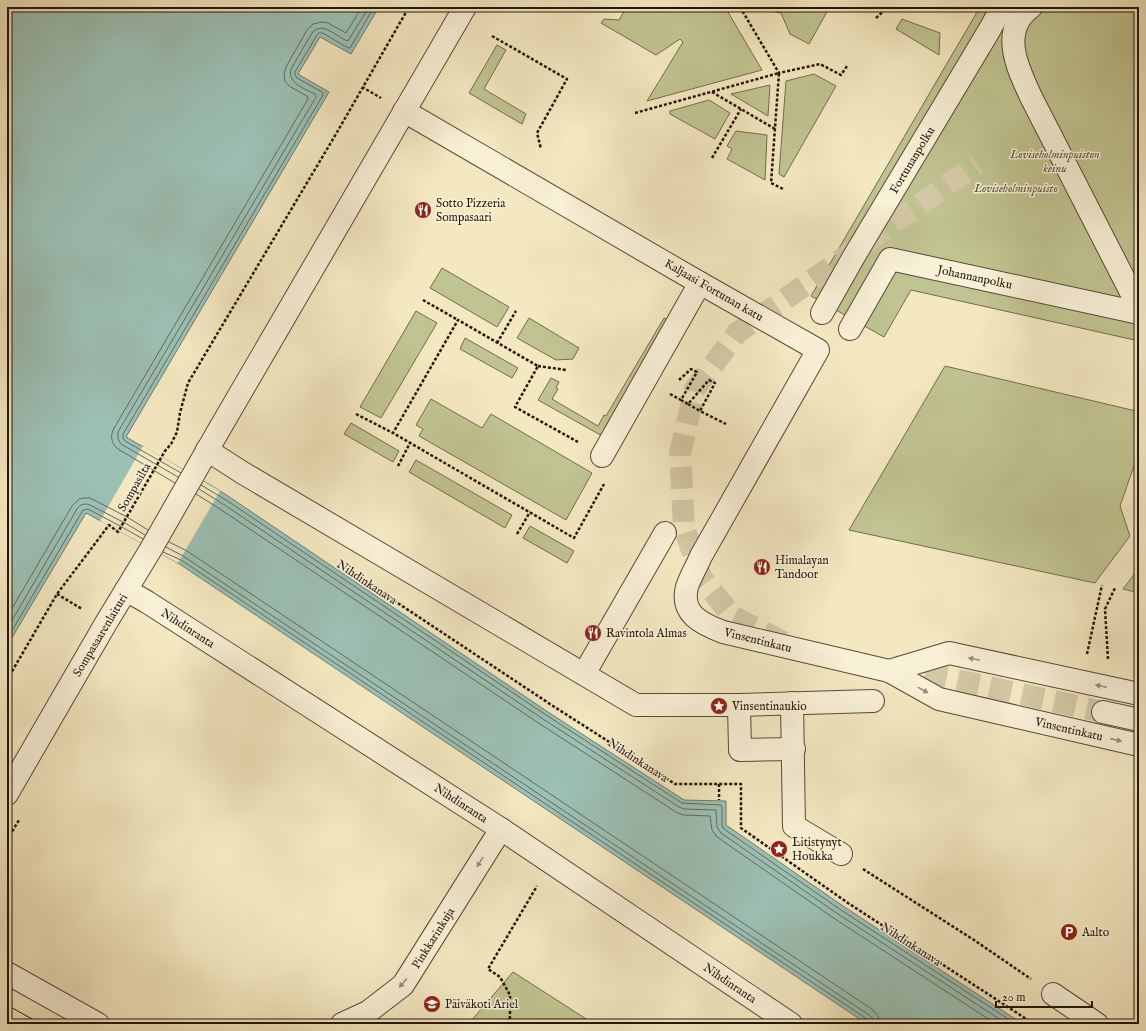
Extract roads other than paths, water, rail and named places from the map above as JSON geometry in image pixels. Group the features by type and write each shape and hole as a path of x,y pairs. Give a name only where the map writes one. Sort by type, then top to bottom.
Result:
{"street":[{"name":"Sompasaarenlaituri","path":"7,794 106,623 151,549 465,7"},
{"name":"Fortunanpolku","path":"822,313 1002,7"},
{"path":"1031,7 1020,19 1014,33 1013,47 1017,66 1032,99 1139,308"},
{"name":"Kaljaasi Fortunan katu","path":"404,111 818,350 702,556"},
{"name":"Johannanpolku","path":"850,329 890,259 1139,313"},
{"path":"602,456 700,283"},
{"path":"207,450 243,473 636,705 739,705 873,700"},
{"path":"584,674 665,533"},
{"name":"Vinsentinkatu","path":"702,556 687,587 686,601 691,614 704,625 723,632 889,672 939,699 1139,745"},
{"name":"Nihdinranta","path":"126,590 501,829 791,1024"},
{"path":"889,672 948,653 1139,694"},
{"path":"792,703 794,749 794,826 841,854"},
{"path":"739,705 740,763 794,749"},
{"path":"1103,712 1139,720"},
{"name":"Pinkkarinkuja","path":"342,1024 368,1012 403,985 501,829"},
{"path":"7,973 98,1024"},
{"path":"1053,994 1097,1024"}],"water":[{"path":"7,7 379,7 351,54 320,37 298,74 329,92 126,437 228,496 548,712 684,800 726,801 726,825 843,906 1023,1024 867,1024 178,563 86,513 7,646"}],"tunnel":[{"path":"783,642 732,616 701,577 684,527 680,453 695,389 737,333 977,164"},
{"path":"893,666 1103,712"}],"tram line":[{"path":"7,1005 41,1024"}],"place":[{"name":"Sotto Pizzeria Sompasaari","path":"423,210"},
{"name":"Himalayan Tandoor","path":"762,567"},
{"name":"Ravintola Almas","path":"593,633"},
{"name":"Vinsentinaukio","path":"719,706"},
{"name":"Litistynyt Houkka","path":"779,849"},
{"name":"Aalto","path":"1069,932"},
{"name":"Päiväkoti Ariel","path":"432,1004"}],"park label":[{"name":"Loviseholminpuiston keinu","path":"1055,161"},
{"name":"Loviseholminpuisto","path":"1016,188"}]}
